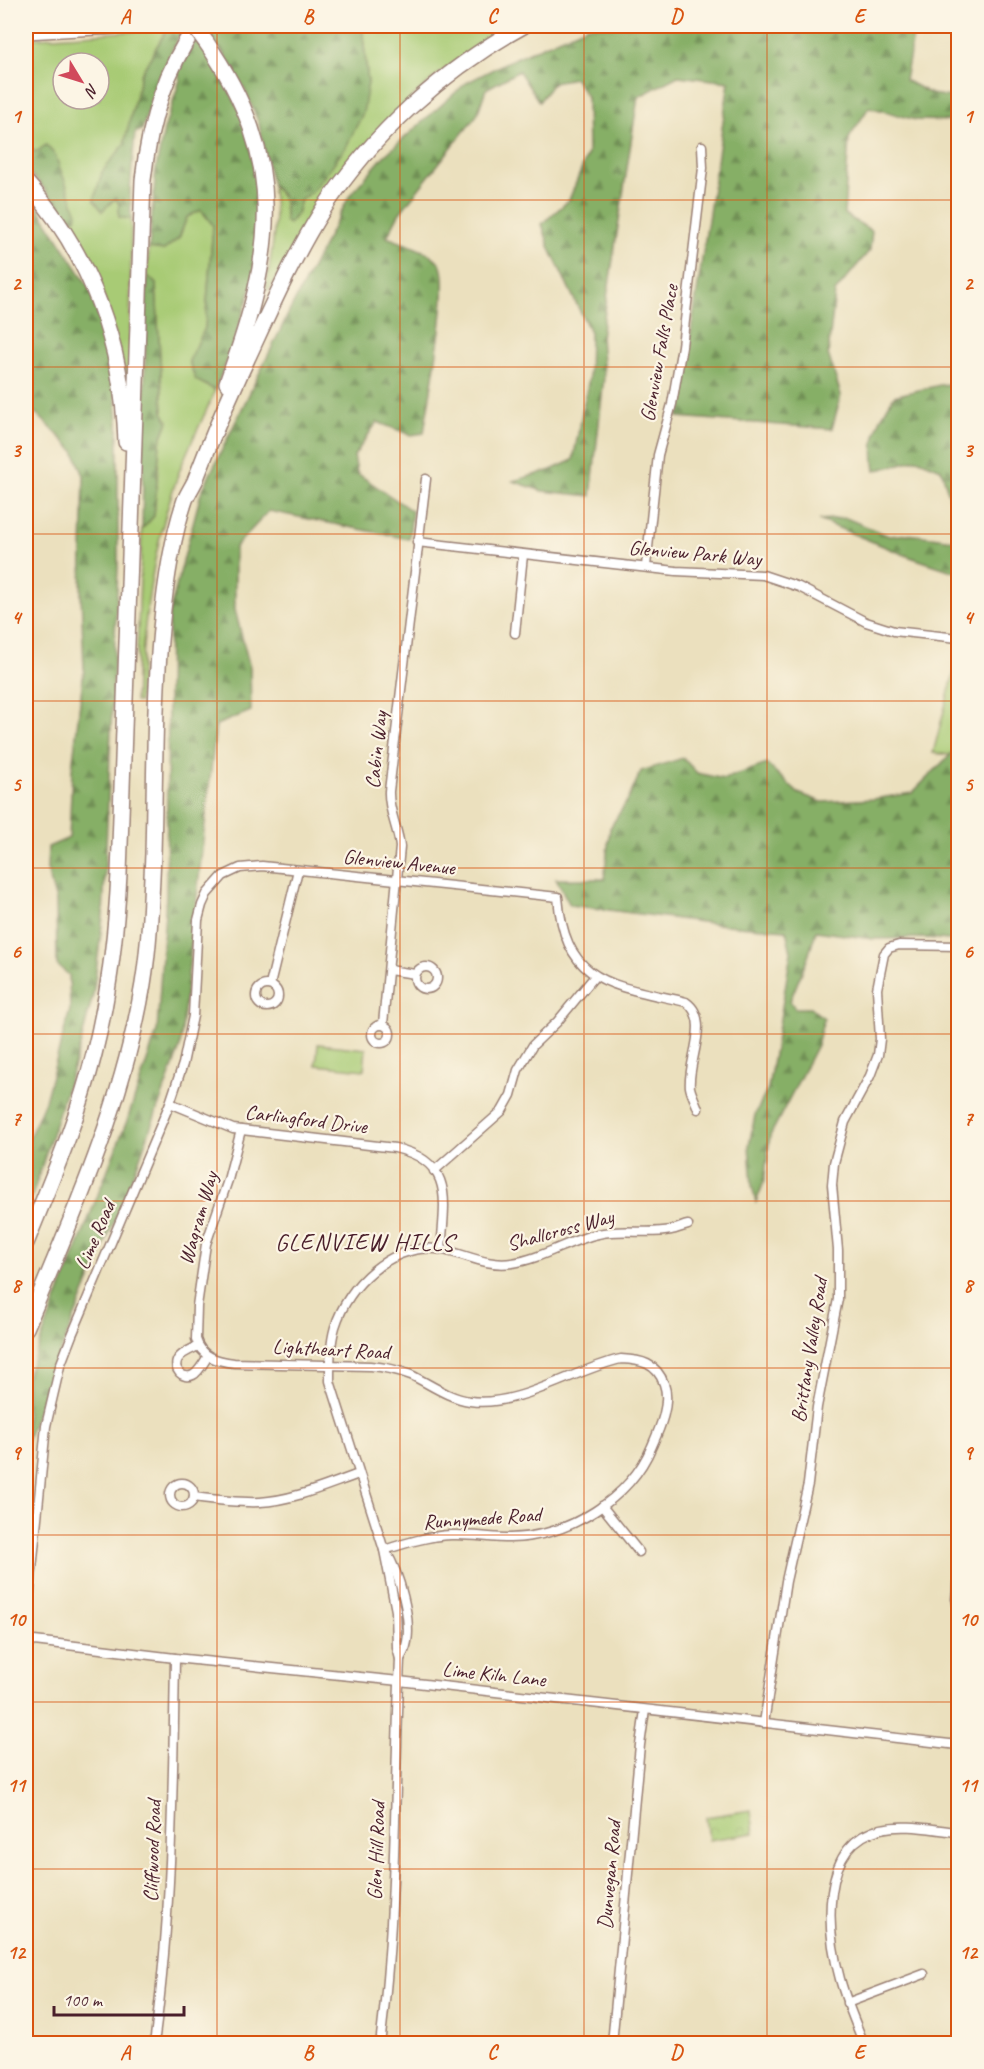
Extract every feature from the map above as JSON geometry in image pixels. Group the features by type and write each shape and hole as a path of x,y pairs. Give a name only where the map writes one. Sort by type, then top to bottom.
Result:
{"highway":[{"path":"26,31 114,26"},
{"path":"26,1243 65,1147 82,1097 101,1025 111,967 119,874 144,169 151,128 168,73 195,26 237,91 255,139 263,174 266,213 262,266 251,310 227,382 186,484 186,498"},
{"path":"26,1328 100,1146 125,1069 137,1018 150,923 161,627 168,575 186,498 217,424 288,273 302,245 334,194 371,148 427,92 476,54 523,26"},
{"path":"26,182 56,220 74,248 100,303 111,337 123,402 130,536"}],"street":[{"name":"Glenview Falls Place","path":"646,566 658,455 672,404 682,346 703,168 702,146"},
{"name":"Cabin Way","path":"383,1024 400,847 389,805 389,791 426,479"},
{"name":"Glenview Park Way","path":"417,542 676,571 763,575 799,587 866,622 894,631 958,638"},
{"path":"515,633 523,555"},
{"name":"Glenview Avenue","path":"236,870 262,866 558,897 562,929 569,947 581,964 596,975"},
{"name":"Lime Road","path":"26,1632 46,1426 54,1387 72,1335 170,1103 186,1053 193,1016 198,920 202,905 215,884 223,876 236,870"},
{"path":"270,985 298,870"},
{"name":"Brittany Valley Road","path":"764,1723 786,1581 808,1484 817,1407 838,1299 838,1250 832,1185 834,1163 845,1122 870,1076 878,1055 880,1039 878,989 885,952 892,946 899,945 958,946"},
{"path":"389,970 415,974"},
{"path":"441,1250 445,1199 442,1185 434,1171 502,1111 511,1095 518,1070 528,1052 596,975 613,984 686,1002 694,1011 699,1020 690,1086 698,1109"},
{"name":"Carlingford Drive","path":"170,1103 241,1130 395,1148 419,1157 434,1171"},
{"name":"Wagram Way","path":"203,1351 196,1339 195,1326 201,1265 241,1130"},
{"name":"Shallcross Way","path":"441,1250 476,1261 511,1263 527,1260 575,1240 600,1233 624,1230 669,1230 688,1225"},
{"name":"Glen Hill Road","path":"380,2043 393,1888 400,1659 406,1645 402,1628 406,1616 396,1588 392,1561 384,1550 332,1390 331,1343 350,1296 377,1268 395,1257 418,1250 441,1250"},
{"name":"Lightheart Road","path":"203,1351 217,1361 227,1362 389,1368 411,1375 449,1395 479,1402 514,1396 621,1359 645,1362 659,1372"},
{"name":"Runnymede Road","path":"384,1550 418,1539 452,1534 508,1538 543,1534 566,1527 602,1506 633,1477 654,1442 662,1420 666,1398 666,1389 659,1372"},
{"path":"194,1497 262,1502 285,1498 359,1474"},
{"path":"602,1506 639,1552"},
{"path":"958,1574 956,1599 958,1609"},
{"name":"Lime Kiln Lane","path":"26,1640 958,1745"},
{"name":"Cliffwood Road","path":"154,2043 166,1947 170,1891 176,1658"},
{"name":"Dunvegan Road","path":"612,2043 645,1710"},
{"path":"864,2043 848,2003 833,1950 831,1924 834,1880 842,1858 861,1837 881,1829 897,1827 958,1832"},
{"path":"848,2003 924,1974"}],"green space":[{"path":"362,26 511,26 438,74 411,98 296,239 297,243 269,290 266,289 275,211 272,185 280,193 283,201 285,221 297,214 301,199 312,192 368,83"},
{"path":"362,26 368,83 363,113 346,147 312,192 301,199 297,214 289,224 285,221 285,204 282,195 272,185 259,124 246,92 205,27"},
{"path":"588,26 915,26 905,80 931,94 958,98 958,121 916,120 869,107 849,138 844,214 872,231 870,250 835,292 828,354 841,395 832,429 678,417 729,82 678,76 638,97 601,337 604,377 591,496 542,491 513,481 551,470 573,460 589,378 590,332 550,249 542,224 569,200 588,153 587,97 575,78 554,82 539,102 519,71 486,89 477,115 399,214 387,237 431,255 440,264 443,276 441,319 424,433 411,435 377,422 354,456 357,473 412,511 409,539 269,511 235,547 235,610 250,668 251,711 216,725 180,1047 135,1171 54,1367 26,1443 26,1378 128,1118 157,1031 166,896 169,614 201,493 291,308 350,195 384,156 466,83"},
{"path":"183,28 160,78 142,130 135,133 130,190 131,219 119,217 119,204 116,198 102,211 94,200 102,172 124,145 141,74 167,29"},
{"path":"167,29 141,74 124,146 117,155 102,211 115,198 119,204 119,217 131,219 130,374 126,375 98,272 67,220 76,219 36,152 26,144 26,39"},
{"path":"196,39 222,75 245,123 260,194 254,280 215,390 196,380 189,361 205,328 213,225 201,210 187,217 179,238 164,250 149,248 156,168 164,130 180,80 178,72"},
{"path":"26,144 36,152 46,145 55,155 77,213 76,219 67,220 44,188 26,169"},
{"path":"26,191 89,287 112,361 118,422 118,567 103,917 93,995 80,1046 26,1210 26,1145 45,1101 70,1010 69,975 57,965 56,901 47,869 48,847 69,838 72,769 84,669 81,594 84,476 74,451 37,414 26,408"},
{"path":"201,210 213,225 205,328 189,362 196,380 215,390 182,464 162,530 146,616 139,702 135,702 142,529 154,516 160,442 168,421 163,412 156,284 147,275 149,248 164,250 179,238 187,217"},
{"path":"147,275 156,284 163,412 168,421 160,442 154,516 142,529"},
{"path":"958,383 958,573 910,557 819,520 846,518 889,536 908,534 954,540 956,518 941,469 917,459 875,471 873,449 879,423 894,396"},
{"path":"958,657 958,747 951,755 933,753"},
{"path":"958,747 958,941 927,938 873,939 816,931 790,1001 795,1008 810,1008 824,1018 817,1045 770,1136 764,1182 756,1202 752,1186 749,1145 755,1115 768,1088 777,1037 791,952 786,930 725,925 570,905 556,879 604,879 610,828 629,798 641,771 683,758 697,773 724,779 767,764 798,793 822,802 873,799 912,793"},
{"path":"318,1044 366,1049 364,1070 316,1065"},
{"path":"751,1810 754,1833 709,1840 706,1817"}],"district":[{"name":"GLENVIEW HILLS","path":"365,1242"}]}
